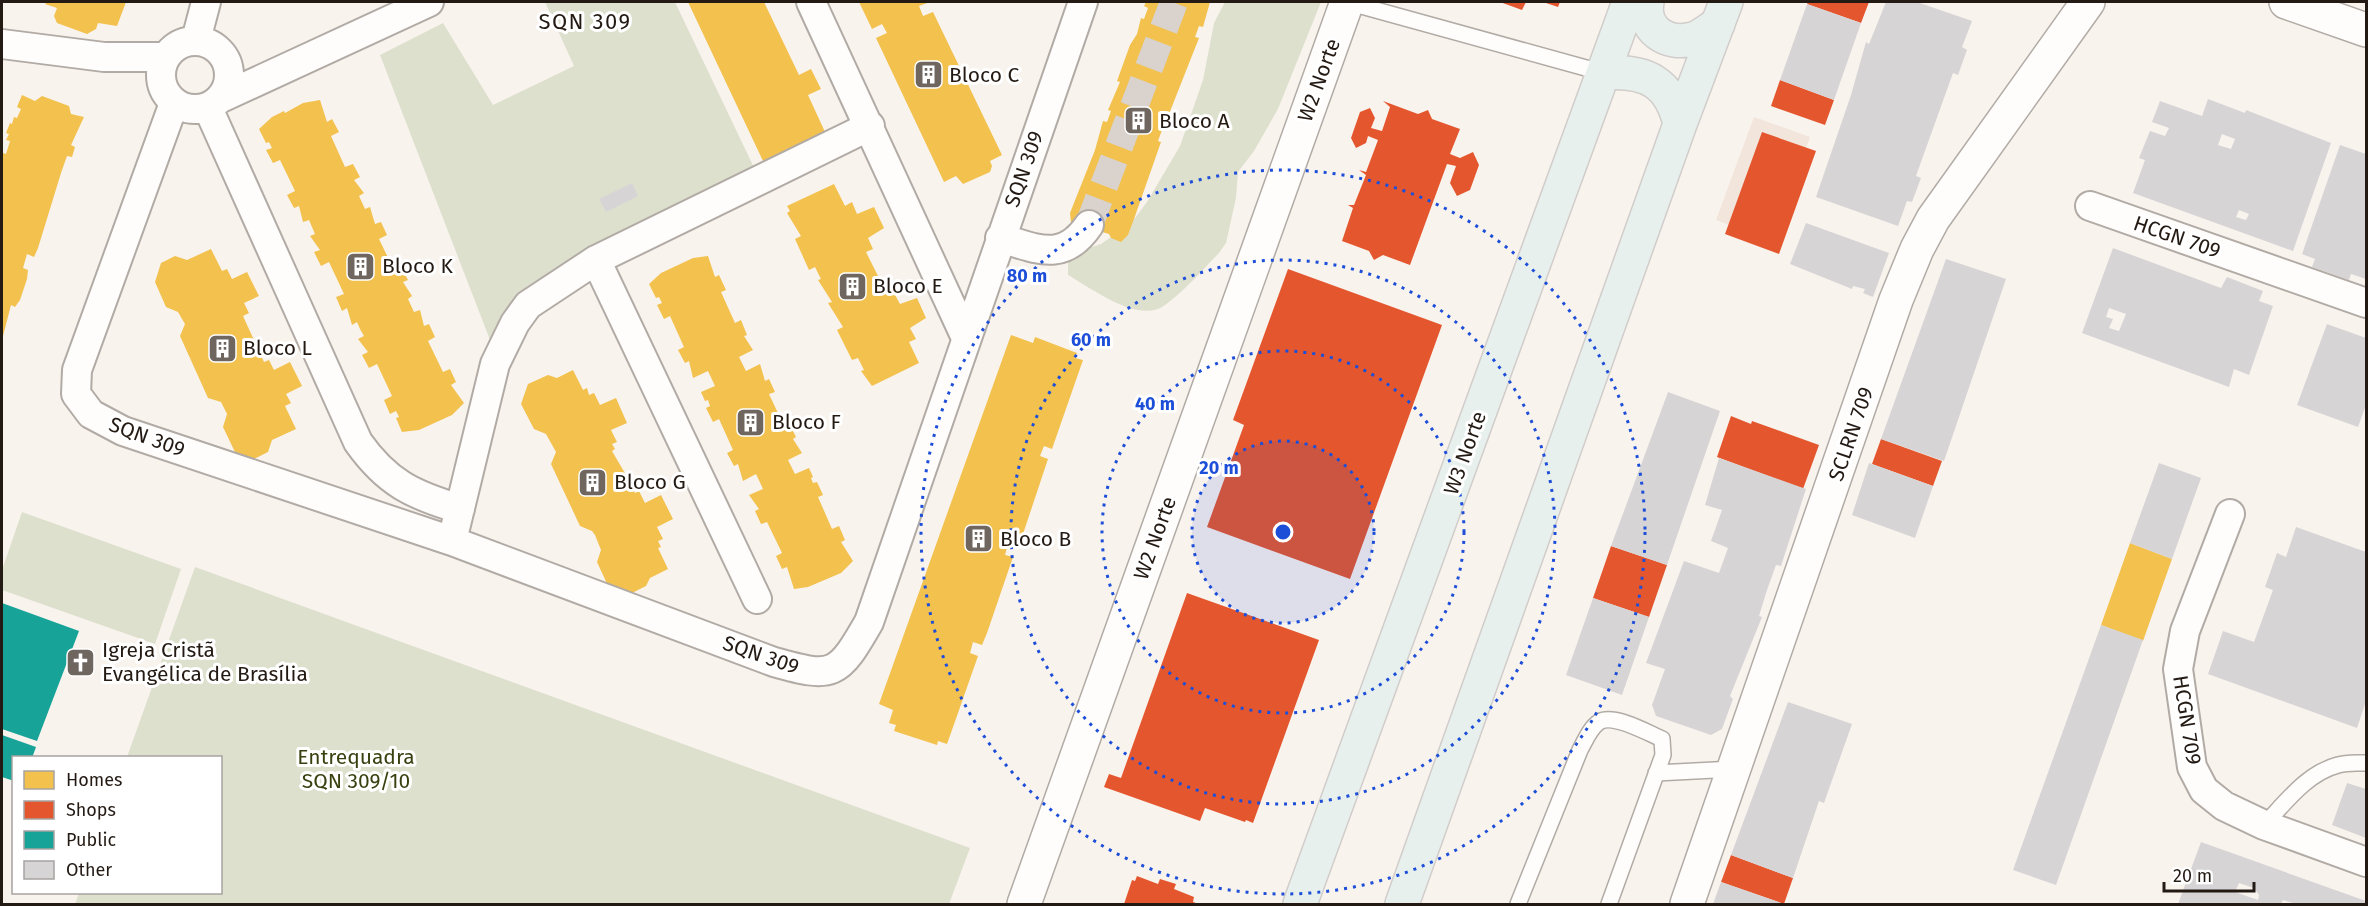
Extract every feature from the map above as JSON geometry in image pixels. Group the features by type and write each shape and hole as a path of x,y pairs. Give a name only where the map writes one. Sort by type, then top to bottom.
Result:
{"main road":[{"name":"W3 Norte","path":"1300,904 1629,2"},
{"path":"1647,2 1644,14 1649,26 1663,36 1676,40 1694,39 1722,13"},
{"path":"1402,904 1680,124 1722,13"},
{"path":"1604,73 1632,73 1665,88 1676,109 1680,124"}],"street":[{"path":"196,40 206,2"},
{"path":"104,57 169,98 196,110 429,2"},
{"path":"811,2 966,338"},
{"name":"SQN 309","path":"169,98 77,370 75,394 82,405 105,423 123,431 452,541 774,662 815,674 836,669 853,650 869,622 1083,2"},
{"name":"W2 Norte","path":"1024,904 1347,2"},
{"name":"SCLRN 709","path":"1687,904 1736,769 1896,300 1917,249 1940,210 2088,2"},
{"path":"2286,2 2367,30"},
{"path":"169,98 160,81 160,69 165,57 173,48 196,40 217,49 229,68 228,84 214,103"},
{"path":"2,44 104,57 165,57"},
{"path":"229,68 284,71"},
{"path":"214,103 358,442 388,478 422,496 460,508"},
{"path":"452,541 487,389 495,364 515,323 528,305 596,260 870,126"},
{"name":"HCGN 709","path":"2090,206 2367,303"},
{"path":"1000,238 1047,251 1070,247 1089,225"},
{"path":"596,260 757,599"},
{"name":"HCGN 709","path":"2230,514 2185,631 2178,669 2192,767 2204,789 2224,807 2264,825 2367,862"}],"lane":[{"path":"1347,2 1604,73"},
{"path":"1518,904 1581,750 1598,723 1613,720 1662,739 1664,748 1609,904"},
{"path":"2264,825 2300,788 2322,771 2338,765 2367,763"},
{"path":"1656,773 1736,769"}],"shaded area":[{"path":"1754,117 1810,137 1772,241 1716,220"}],"green space":[{"path":"545,2 675,2 759,178 537,292 490,340 380,55 443,23 493,105 574,66"},
{"path":"1225,2 1321,2 1278,109 1254,151 1238,172 1236,198 1226,243 1193,280 1165,305 1154,310 1142,311 1129,308 1068,275 1068,262 1076,252 1101,244 1132,222 1147,202 1180,146 1203,80 1214,23"},
{"path":"22,512 181,569 155,644 2,590 2,570"},
{"name":"Entrequadra SQN 309/10","path":"195,567 970,848 949,904 75,904 79,894 222,894 222,756 127,756"}],"building: Homes":[{"path":"47,2 126,2 117,26 98,23 96,29 87,34 57,23 54,16 57,8 45,4"},
{"path":"688,2 764,2 799,75 811,69 821,89 808,95 825,132 763,161"},
{"name":"Bloco C","path":"859,2 930,2 919,6 923,16 933,12 1002,155 990,161 992,166 990,172 963,184 956,176 944,182 876,38 887,33 882,24 872,29"},
{"name":"Bloco A","path":"1146,2 1210,2 1203,27 1199,26 1195,37 1199,38 1169,114 1171,115 1166,131 1162,130 1158,141 1161,142 1134,219 1128,235 1121,242 1111,238 1109,234 1071,223 1070,213 1095,150 1103,121 1107,122 1111,111 1108,110 1120,82 1117,81 1130,45 1137,34 1141,18 1144,19 1148,8 1144,6"},
{"path":"22,95 35,101 42,96 69,106 71,114 84,117 71,145 75,147 72,157 67,156 61,173 38,248 34,257 27,254 23,268 28,270 27,279 20,300 15,307 11,305 2,340 2,157 3,153 6,154 10,141 6,140 9,134 6,133 10,123 12,124 14,117 17,118 21,109 17,107"},
{"name":"Bloco K","path":"320,100 327,122 332,119 339,132 331,136 345,167 353,164 360,177 354,180 364,193 359,196 365,209 370,207 375,224 381,222 387,235 379,239 394,270 401,267 408,280 403,282 412,296 408,299 414,312 420,310 424,326 429,324 435,337 428,341 443,372 450,369 456,382 451,385 464,403 452,415 419,430 402,432 396,418 399,417 396,411 390,414 384,400 392,396 377,364 369,368 362,355 368,352 358,339 364,336 357,322 352,325 347,308 342,311 336,297 344,294 329,262 321,266 314,252 320,250 310,236 315,234 309,220 303,222 299,206 294,208 287,195 295,191 280,160 273,163 266,150 272,148 269,142 266,143 259,129 272,117 284,111 285,113 303,103"},
{"name":"Bloco E","path":"834,184 845,206 852,202 857,214 874,207 884,228 868,238 873,249 866,252 888,296 894,293 900,304 917,298 926,318 910,328 916,339 909,342 919,363 872,386 861,371 864,370 858,358 852,360 837,330 843,327 828,303 832,302 818,280 821,279 815,267 809,270 795,239 801,236 787,213 790,211 787,206"},
{"name":"Bloco L","path":"211,249 222,271 227,269 232,279 247,272 259,296 244,303 249,313 243,316 264,362 269,360 274,370 290,362 302,386 286,394 291,403 285,406 296,429 272,440 268,452 254,459 235,452 223,427 227,414 221,402 208,398 180,336 185,324 178,312 166,307 155,282 161,263 175,256 187,260"},
{"name":"Bloco F","path":"708,256 715,277 719,275 726,290 721,292 735,323 741,320 747,335 744,336 753,350 739,357 746,371 760,364 765,381 769,379 775,392 769,394 784,426 789,423 796,437 793,439 802,453 788,460 795,474 809,468 813,483 817,482 823,495 818,497 832,529 839,526 845,540 841,542 853,561 841,573 808,587 794,589 787,567 782,569 776,556 782,553 767,522 761,524 755,511 759,509 749,495 763,489 756,474 743,481 738,464 734,466 727,453 733,450 719,419 713,422 706,408 710,406 701,392 715,386 708,371 693,378 689,361 685,363 678,350 684,347 670,316 664,319 657,305 662,303 659,297 656,298 649,284 661,273 693,258"},
{"name":"Bloco B","path":"1011,335 1033,343 1035,337 1077,353 1075,358 1083,360 1052,449 1044,446 1040,456 1048,459 1023,534 1017,547 1008,544 1005,555 1013,557 987,633 982,645 973,642 970,653 978,656 947,744 938,741 937,745 894,731 896,725 889,723 893,710 879,704"},
{"name":"Bloco G","path":"573,370 583,390 587,388 589,395 594,393 600,405 616,398 627,423 611,430 617,442 612,444 615,449 612,451 626,475 624,476 630,489 632,488 635,493 639,491 645,503 661,495 673,519 657,527 663,539 658,541 661,547 658,548 668,569 650,578 646,586 628,595 609,588 597,562 601,550 595,535 592,531 580,526 551,464 556,452 546,434 534,429 521,404 528,384 548,375 557,378"},
{"path":"2130,543 2172,559 2143,641 2101,625"}],"building: Shops":[{"path":"1500,2 1526,2 1522,10"},
{"path":"1543,2 1560,2 1558,7"},
{"path":"1808,2 1869,2 1861,23 1807,4"},
{"path":"1780,80 1834,100 1825,125 1771,106"},
{"path":"1383,101 1418,114 1428,110 1432,119 1460,129 1450,154 1460,158 1473,152 1479,165 1470,190 1457,196 1450,183 1456,166 1447,164 1410,265 1383,255 1374,260 1369,251 1342,241 1353,208 1348,205 1354,205 1366,175 1359,170 1366,172 1378,140 1368,136 1366,143 1356,148 1351,138 1360,112 1370,108 1375,118 1371,128 1382,131 1390,107"},
{"path":"1762,132 1816,151 1779,254 1725,234"},
{"path":"1288,269 1442,325 1350,579 1207,527 1244,425 1233,420"},
{"path":"1731,416 1751,424 1752,421 1819,445 1803,489 1717,457"},
{"path":"1881,439 1942,461 1933,486 1872,464"},
{"path":"1611,546 1667,565 1649,617 1593,598"},
{"path":"1187,593 1319,640 1253,823 1205,808 1200,821 1104,787 1109,774 1121,778"},
{"path":"1731,855 1793,878 1784,904 1721,882"},
{"path":"1137,876 1158,884 1160,879 1176,884 1174,889 1194,897 1193,902 1199,904 1124,904 1132,880 1135,881"}],"building: Public":[{"path":"2,603 79,631 37,741 2,729"},
{"path":"2,735 36,747 33,756 12,756 12,780 2,777"}],"building: Other":[{"path":"1886,2 1917,2 1972,21 1962,47 1967,50 1958,75 1953,73 1916,176 1921,178 1912,202 1907,201 1898,226 1816,197 1851,95 1866,42 1869,44"},
{"path":"1807,4 1861,23 1834,100 1780,80"},
{"path":"2208,99 2245,113 2246,110 2331,143 2293,251 2133,193 2145,160 2139,158 2150,131 2165,136 2169,128 2152,122 2160,101 2202,116","holes":["2222,134 2235,139 2231,149 2218,145","2239,210 2249,214 2246,220 2236,217"]},
{"path":"2340,145 2366,154 2366,279 2351,274 2349,280 2312,267 2315,259 2302,254"},
{"path":"632,183 638,196 606,212 599,199"},
{"path":"1806,223 1889,253 1873,297 1863,293 1865,289 1853,286 1852,289 1790,264"},
{"path":"2113,248 2221,288 2227,277 2263,291 2259,301 2273,306 2249,375 2234,369 2229,387 2082,333","holes":["2109,308 2126,314 2119,331 2109,328 2113,319 2106,317"]},
{"path":"1946,259 2006,279 1944,461 1881,439"},
{"path":"2327,324 2366,338 2366,405 2358,427 2297,405"},
{"path":"1668,392 1720,411 1667,565 1611,546"},
{"path":"1719,458 1806,489 1781,566 1776,565 1767,590 1759,616 1762,617 1730,696 1733,699 1722,729 1711,735 1656,716 1652,705 1665,669 1646,663 1684,561 1719,573 1728,548 1711,541 1722,510 1705,505"},
{"path":"1869,463 1933,486 1915,538 1852,515"},
{"path":"2159,463 2201,478 2172,559 2130,543"},
{"path":"2296,527 2366,552 2366,701 2357,728 2208,674 2223,631 2254,642 2273,590 2265,587 2277,553 2286,557"},
{"path":"1593,598 1649,617 1622,695 1566,675"},
{"path":"2101,625 2143,640 2056,885 2013,870"},
{"path":"1788,702 1852,724 1824,803 1819,801 1793,878 1731,855"},
{"path":"2347,783 2366,789 2366,838 2332,825"},
{"path":"2201,842 2366,901 2366,904 2296,904 2283,900 2281,904 2178,904","holes":["2239,883 2254,888 2259,895 2258,900 2235,892"]},
{"path":"1721,882 1784,904 1713,904"}],"tunnel":[{"path":"1089,225 1174,2"}],"place":[{"name":"Bloco C","path":"928,75"},
{"name":"Bloco A","path":"1138,121"},
{"name":"Bloco K","path":"361,266"},
{"name":"Bloco E","path":"852,286"},
{"name":"Bloco L","path":"222,348"},
{"name":"Bloco F","path":"751,422"},
{"name":"Bloco G","path":"593,482"},
{"name":"Bloco B","path":"979,539"},
{"name":"Igreja Cristã Evangélica de Brasília","path":"81,662"}],"district":[{"name":"SQN 309","path":"585,21"}]}
